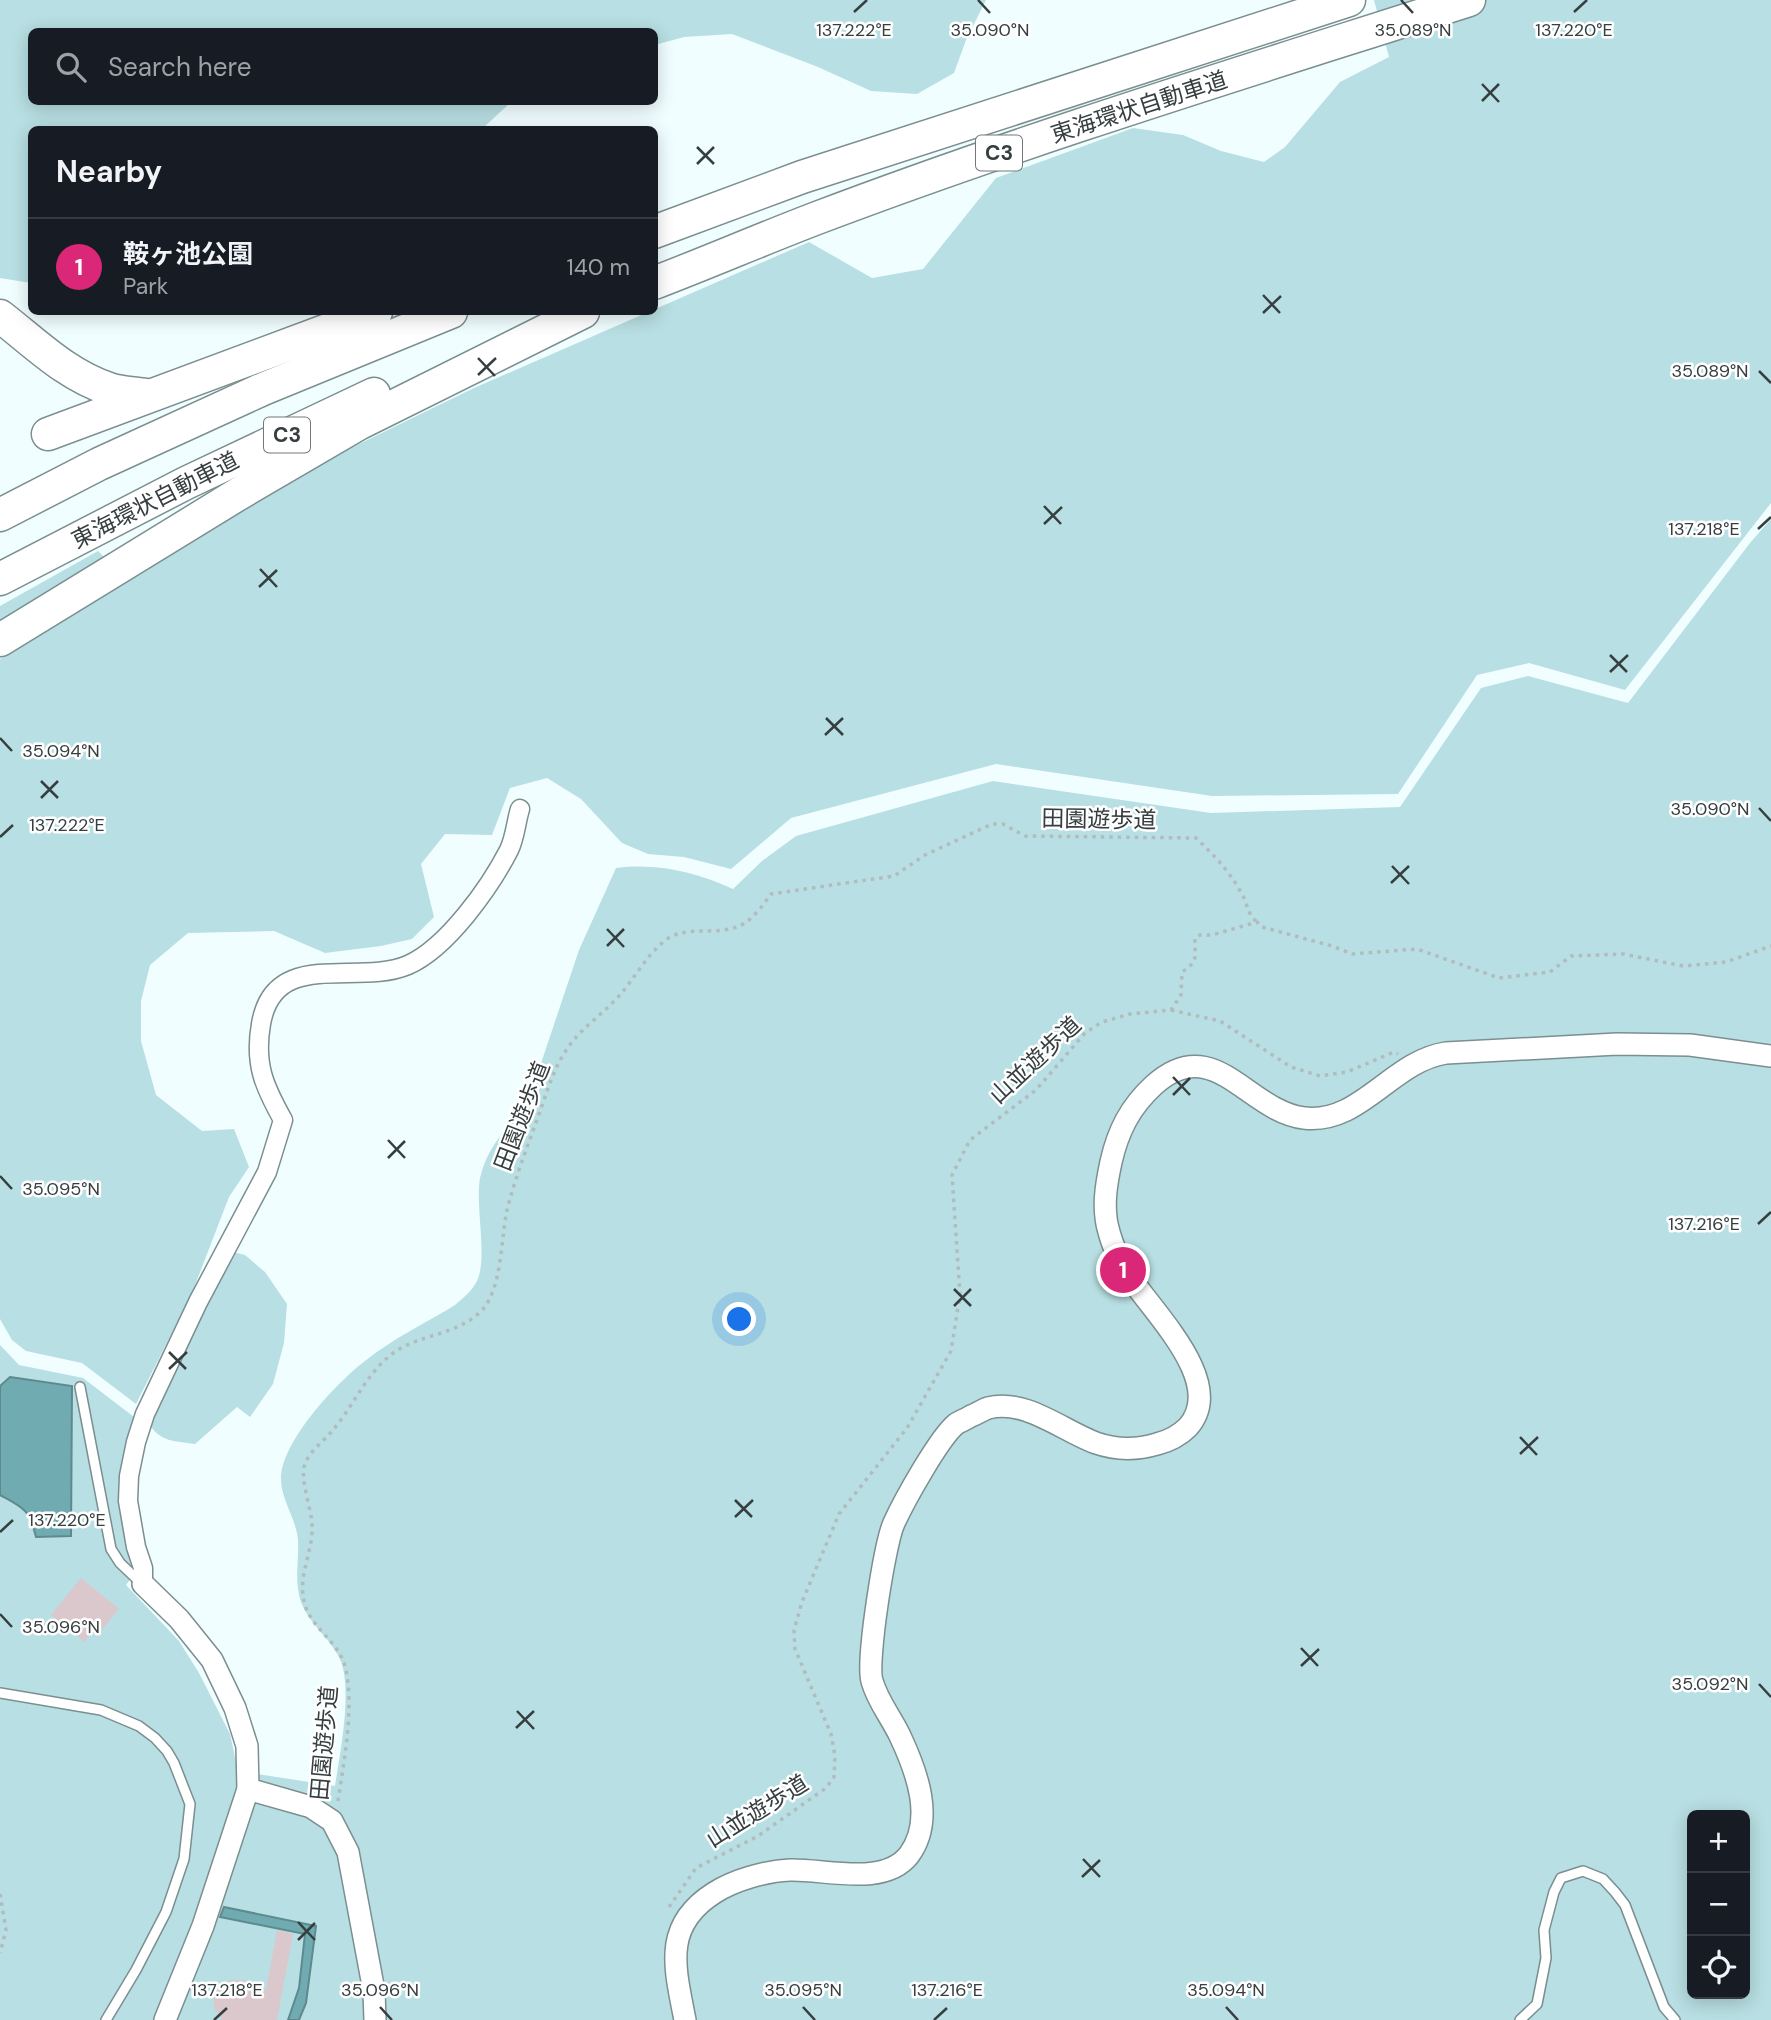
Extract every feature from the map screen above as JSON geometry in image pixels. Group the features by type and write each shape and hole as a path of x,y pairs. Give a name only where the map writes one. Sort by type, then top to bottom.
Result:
{"highway":[{"name":"東海環状自動車道","path":"658,281 816,218 949,170 1469,0"},
{"name":"東海環状自動車道","path":"658,231 802,177 1345,1"},
{"path":"658,220 802,177"},
{"path":"48,434 368,315"},
{"name":"C3","path":"0,515 99,464 263,389 445,315"},
{"name":"東海環状自動車道","path":"0,579 186,483 369,396 576,315"},
{"path":"0,640 240,493 360,424 578,315"},
{"path":"0,316 64,367 85,380 112,390 149,395"}],"street":[{"path":"165,2020 203,1926 248,1789 247,1745 236,1709 212,1660 179,1619 142,1584 144,1568 136,1547 128,1501 129,1476 136,1442 145,1413 198,1301 267,1172 283,1120 266,1090 259,1066 258,1039 263,1012 280,984 301,976 389,969 407,965 428,953 463,918 488,883 510,848 520,809"},
{"path":"685,2020 675,1950 684,1919 701,1902 726,1886 787,1870 878,1874 895,1868 908,1856 917,1840 923,1823 921,1795 900,1737 881,1704 870,1676 872,1639 892,1527 937,1447 956,1424 989,1408 1019,1408 1098,1444 1128,1450 1173,1439 1190,1425 1198,1410 1199,1386 1192,1365 1123,1266 1110,1235 1104,1211 1116,1139 1129,1111 1152,1087 1171,1071 1196,1066 1215,1069 1276,1111 1302,1118 1326,1119 1346,1112 1429,1055 1617,1044 1690,1045 1771,1056"},
{"path":"248,1789 311,1807 332,1821 348,1852 374,1992 375,2020"}],"lane":[{"path":"80,1387 111,1549 120,1563 142,1584"},
{"path":"0,1693 101,1710 139,1726 167,1751 190,1804 184,1858 166,1912 106,2020"},
{"path":"1520,2020 1537,2004 1546,1958 1544,1930 1554,1892 1561,1878 1583,1871 1603,1879 1625,1905 1664,2007 1675,2020"}],"path":[{"name":"田園遊歩道","path":"332,1821 336,1813 345,1748 348,1685 345,1666 339,1652 314,1622 303,1597 301,1580 312,1541 304,1468 311,1453 332,1432 380,1364 397,1350 463,1324 483,1309 493,1290 507,1210 520,1167 549,1087 566,1050 587,1025 618,998 668,938 690,931 721,931 741,926 763,906 771,894 894,876 925,855 992,824 1003,824 1025,836 1196,838 1226,868 1244,897 1249,916 1257,922"},
{"path":"1416,1062 1394,1052 1347,1072 1320,1076 1292,1068 1220,1021 1171,1010 1181,995 1182,972 1196,959 1195,938 1200,934 1212,934 1257,922 1262,927 1352,954 1417,949 1499,978 1550,972 1571,956 1623,954 1683,965 1726,962 1771,946"},
{"name":"山並遊歩道","path":"666,1913 696,1868 758,1836 826,1788 834,1777 835,1756 831,1734 795,1648 794,1630 802,1602 839,1514 907,1428 951,1352 960,1295 952,1174 961,1156 970,1140 1036,1090 1085,1033 1102,1022 1130,1014 1171,1010"},
{"path":"0,1894 6,1930 0,1953"}],"shaded area":[{"path":"0,0 986,0 966,40 954,73 917,94 871,91 732,34 684,37 658,44 658,28 28,28 28,105 508,105 485,126 28,126 28,283 0,278"},
{"path":"1374,0 1771,0 1771,503 1625,690 1529,663 1477,675 1398,794 1212,796 996,764 791,818 731,869 684,857 648,854 622,843 581,799 547,778 510,788 492,835 445,834 421,864 434,917 412,939 325,953 274,931 188,933 150,965 141,1001 141,1041 156,1095 202,1131 234,1129 249,1167 229,1197 192,1293 136,1404 82,1363 26,1351 12,1340 0,1319 0,659 89,598 283,481 474,388 642,315 658,315 658,308 809,242 872,278 923,269 996,178 1133,128 1183,135 1221,151 1264,162 1285,147 1340,82 1389,57"},
{"path":"1771,519 1771,2020 0,2020 0,1345 19,1365 83,1378 138,1420 136,1572 126,1585 179,1641 199,1673 230,1734 238,1771 335,1786 344,1721 344,1672 336,1651 309,1618 301,1602 297,1579 298,1540 282,1487 283,1464 312,1414 353,1371 386,1345 455,1305 477,1281 481,1259 479,1190 483,1166 494,1145 530,1096 579,950 616,868 676,870 733,889 762,861 796,836 993,781 1211,813 1400,807 1481,688 1528,676 1628,703"},
{"path":"98,551 107,560 0,631 0,606"},
{"path":"229,1251 245,1255 265,1272 287,1304 284,1343 273,1384 250,1417 237,1407 195,1444 162,1437 148,1422"},
{"path":"10,1377 72,1386 71,1536 36,1537 31,1520 24,1510 0,1495 0,1386"},
{"path":"224,1907 316,1926 306,2003 299,2020 288,2020 299,1988 305,1934 220,1917"}],"building":[{"path":"81,1578 119,1609 98,1634 93,1631 84,1642 51,1615"},
{"path":"277,1930 293,1934 277,2020 222,2020 214,2008 214,1994 223,1984 241,1980 266,1990"}],"place":[{"name":"鞍ヶ池公園","path":"1123,1270"}]}
